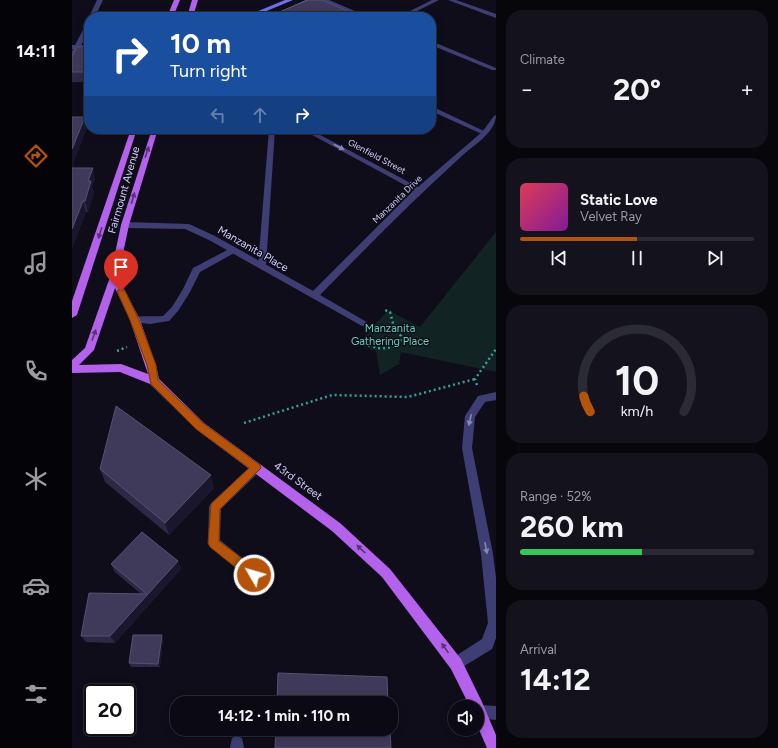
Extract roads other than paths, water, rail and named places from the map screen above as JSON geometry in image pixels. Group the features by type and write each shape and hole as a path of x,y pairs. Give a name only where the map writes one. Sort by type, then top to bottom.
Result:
{"main road":[{"path":"172,12 177,0"},
{"path":"191,12 195,0"},
{"name":"Fairmount Avenue","path":"72,315 132,134"},
{"name":"Fairmount Avenue","path":"72,366 89,350 114,277 125,225 153,134"},
{"path":"114,277 135,320 151,365 154,381"},
{"path":"72,370 121,368 154,381"},
{"name":"43rd Street","path":"154,381 200,426 336,527 386,573 456,664 474,700"},
{"name":"43rd Street","path":"484,724 494,748"}],"street":[{"path":"94,12 100,0"},
{"path":"260,12 290,0"},
{"path":"283,12 311,0"},
{"path":"324,0 354,12"},
{"path":"411,12 436,0"},
{"path":"451,0 496,16"},
{"path":"72,57 75,47 84,32"},
{"path":"436,45 495,69"},
{"path":"436,110 484,133"},
{"name":"Manzanita Drive","path":"314,296 419,190 484,133 496,117"},
{"path":"262,266 272,134"},
{"name":"Glenfield Street","path":"313,134 419,190"},
{"name":"Manzanita Place","path":"125,225 186,226 212,238 362,323"},
{"path":"135,320 150,322 166,319 175,309 187,290 196,270 233,250"},
{"path":"456,664 487,644 494,622 487,554 467,448 470,416 482,399 496,396"},
{"path":"254,575 214,543 215,507 256,468"},
{"path":"484,710 496,713"}],"park label":[{"name":"Manzanita Gathering Place","path":"390,334"}]}
